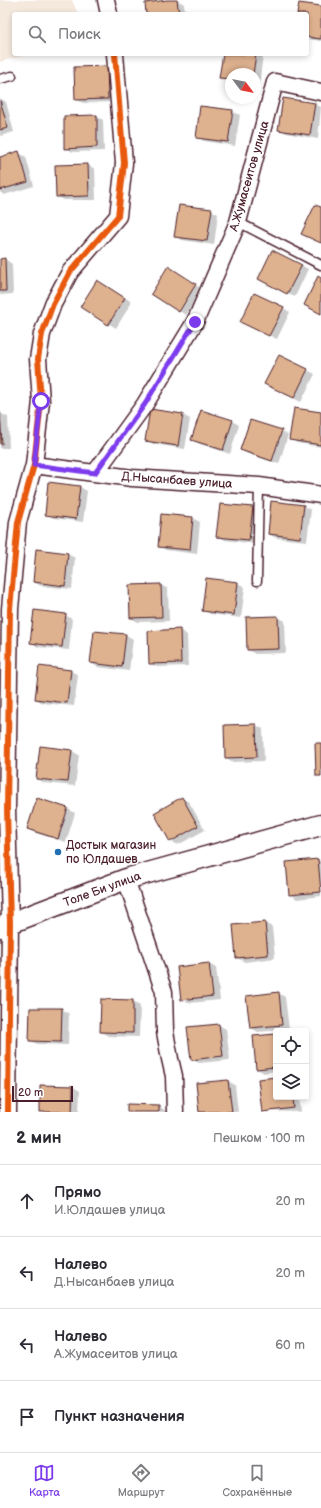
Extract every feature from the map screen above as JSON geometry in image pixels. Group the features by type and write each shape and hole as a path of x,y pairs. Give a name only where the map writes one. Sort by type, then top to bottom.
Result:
{"street":[{"path":"106,0 109,12"},
{"path":"8,1112 5,925 10,609 18,522 34,465 41,401 38,359 42,334 53,304 70,272 118,216 124,163 115,56"},
{"name":"А.Жумасеитов улица","path":"95,473 145,404 195,322 238,222 275,82 321,92"},
{"name":"Д.Нысанбаев улица","path":"34,465 132,478 259,486 321,495"},
{"name":"Толе Би улица","path":"5,925 126,879 321,826"},
{"path":"126,879 164,992 166,1032 174,1076 175,1112"}],"lane":[{"path":"0,79 12,76"},
{"path":"238,222 321,265"},
{"path":"257,581 259,486"}],"shaded area":[{"path":"0,0 72,0 77,12 12,12 12,56 21,56 0,62"}],"building":[{"path":"177,0 179,12 146,12 145,3"},
{"path":"299,3 321,6 321,39 309,37 309,12 297,12"},
{"path":"223,56 256,56 254,68 225,68 225,78 219,78"},
{"path":"107,66 108,99 75,100 74,67"},
{"path":"283,98 315,103 310,135 278,130"},
{"path":"0,100 8,128 0,130"},
{"path":"200,106 233,110 228,142 196,138"},
{"path":"97,115 97,147 64,149 64,116"},
{"path":"19,151 28,182 0,190 0,157"},
{"path":"88,164 89,196 56,197 55,165"},
{"path":"179,205 212,209 207,241 174,237"},
{"path":"315,205 321,207 321,243 301,234"},
{"path":"272,250 302,265 287,294 258,279"},
{"path":"5,258 6,291 0,291 0,259"},
{"path":"168,266 196,284 179,312 151,294"},
{"path":"318,276 321,278 321,314 304,305"},
{"path":"97,280 125,298 108,325 80,307"},
{"path":"254,293 284,307 269,336 240,322"},
{"path":"279,355 308,369 294,398 264,384"},
{"path":"294,408 321,412 321,445 289,440"},
{"path":"150,409 183,414 178,446 145,441"},
{"path":"201,410 233,420 223,450 191,440"},
{"path":"0,412 2,444 0,444"},
{"path":"250,420 282,430 272,461 240,450"},
{"path":"48,482 80,486 76,519 45,515"},
{"path":"271,501 304,505 300,538 268,534"},
{"path":"220,504 253,507 249,540 216,537"},
{"path":"161,514 193,517 190,550 158,547"},
{"path":"36,549 68,553 65,586 33,582"},
{"path":"206,578 238,582 234,615 202,611"},
{"path":"161,584 162,617 130,618 129,585"},
{"path":"34,610 66,614 62,647 30,643"},
{"path":"278,616 279,649 247,650 246,617"},
{"path":"180,629 181,663 149,664 148,631"},
{"path":"94,631 126,634 122,667 90,663"},
{"path":"39,666 71,670 67,703 35,699"},
{"path":"256,724 257,757 225,758 224,725"},
{"path":"315,743 321,743 321,776 316,776"},
{"path":"40,746 72,750 68,782 36,779"},
{"path":"182,797 198,826 170,842 154,813"},
{"path":"37,798 68,808 58,839 27,829"},
{"path":"318,859 321,892 289,895 286,862"},
{"path":"265,922 268,955 236,958 233,925"},
{"path":"209,963 213,996 181,1000 177,967"},
{"path":"279,992 282,1025 250,1028 246,996"},
{"path":"101,999 133,1000 133,1033 100,1032"},
{"path":"30,1008 62,1008 61,1042 29,1041"},
{"path":"219,1024 223,1056 191,1060 187,1027"},
{"path":"273,1034 273,1067 256,1069 253,1036"},
{"path":"273,1077 273,1100 293,1100 294,1108 262,1112 258,1079"},
{"path":"228,1080 232,1112 199,1112 196,1083"},
{"path":"40,1085 73,1086 72,1112 40,1112"},
{"path":"127,1104 159,1105 159,1112 127,1112"}],"cycle path":[{"path":"8,1112 10,923 7,809 10,609 18,522 34,465 41,401 38,359 42,334 53,304 70,272 118,216 124,163 115,56"}],"place":[{"name":"Достык магазин по Юлдашев","path":"58,852"}],"route":[{"path":"41,401 34,465 95,473 145,404 195,322"}]}
